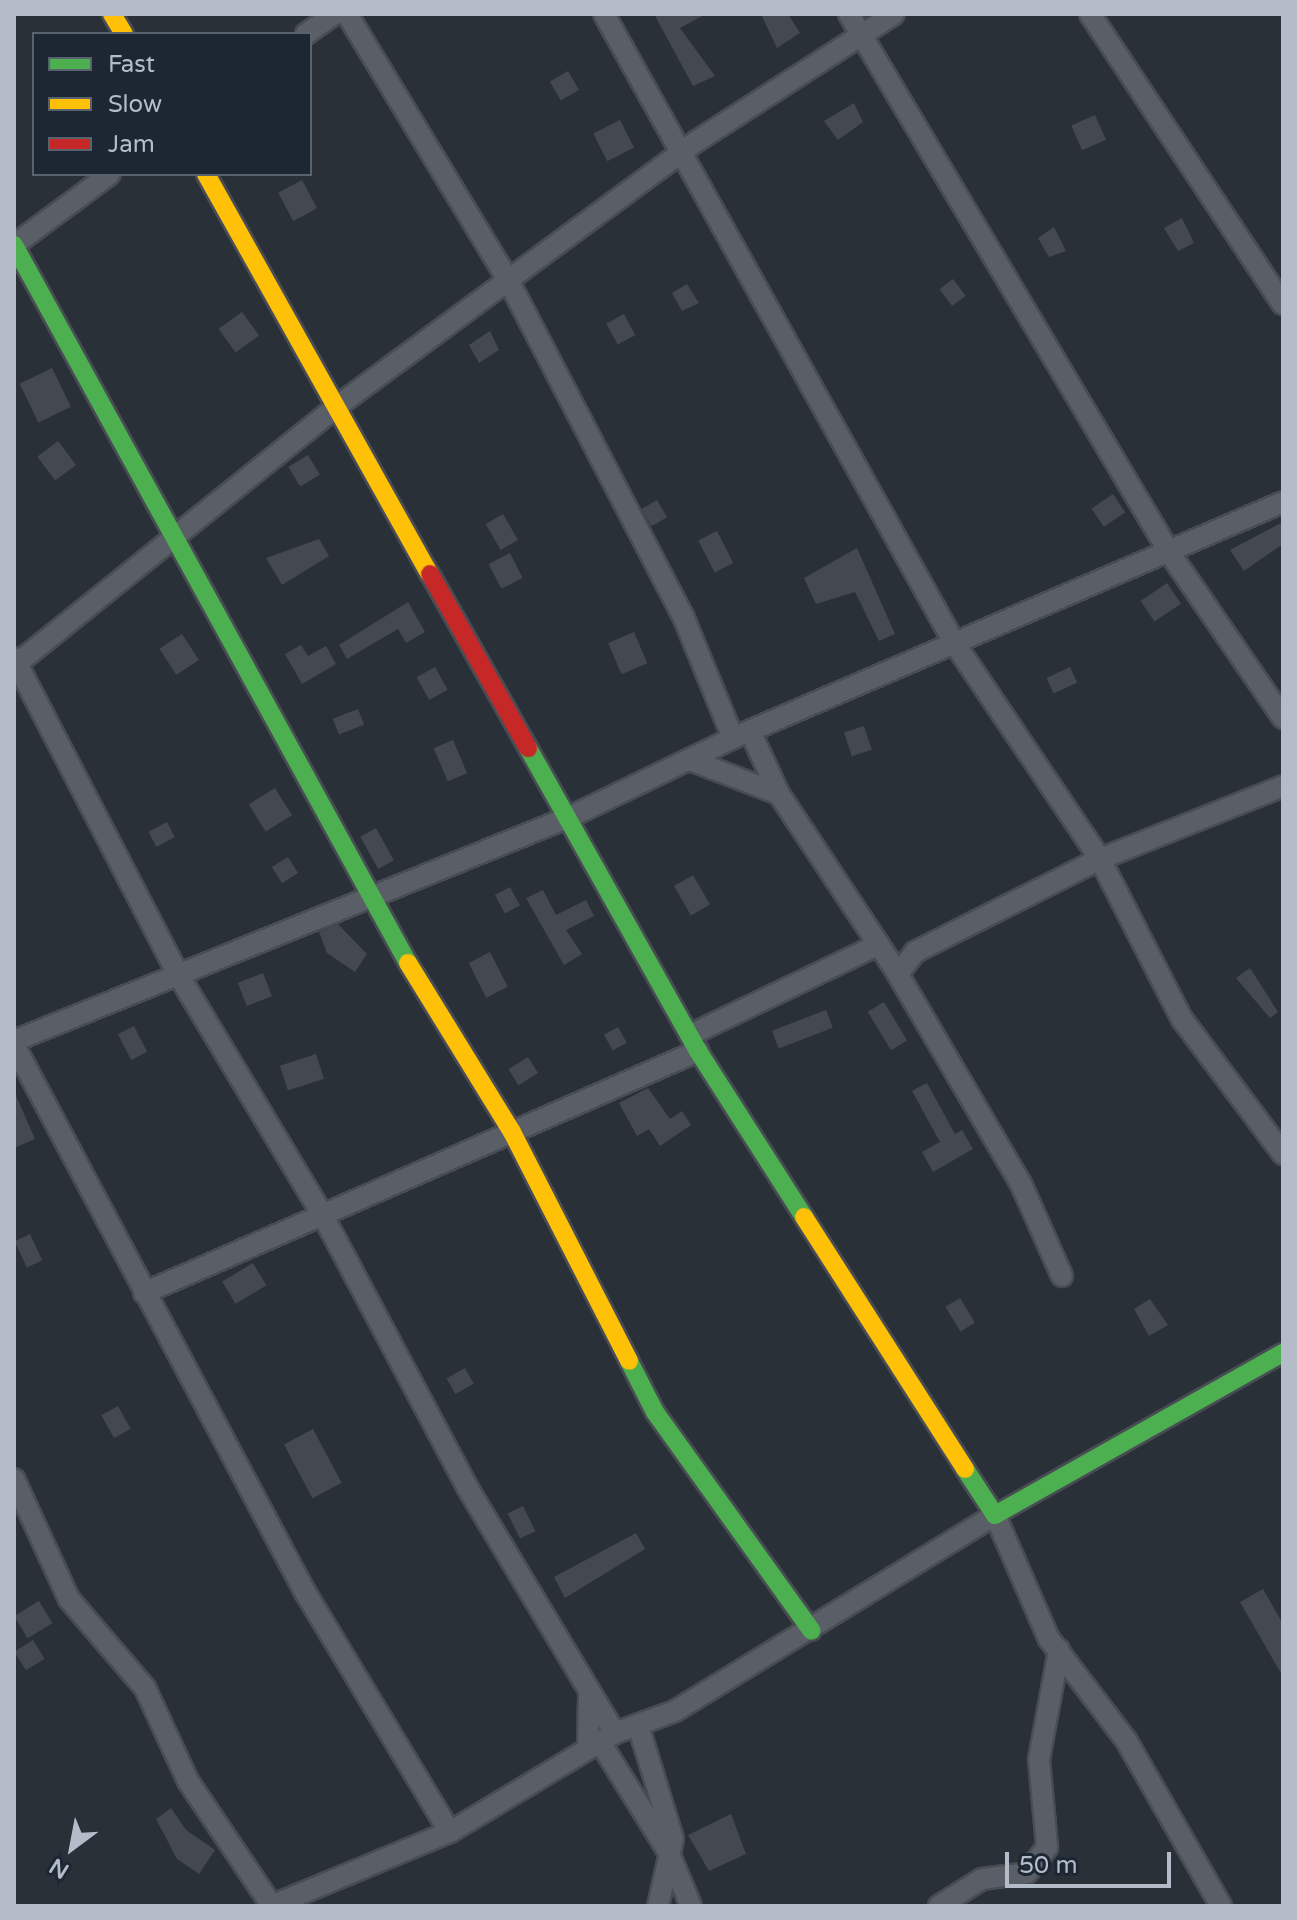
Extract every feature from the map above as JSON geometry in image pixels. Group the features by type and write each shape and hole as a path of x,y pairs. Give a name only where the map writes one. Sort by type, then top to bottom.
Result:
{"street":[{"path":"112,14 123,32"},
{"path":"309,32 335,14"},
{"path":"347,14 508,280 683,616 741,735 874,947 898,974 1021,1184 1062,1276"},
{"path":"604,14 955,644 1100,859 1182,1019 1283,1154"},
{"path":"849,14 1171,555 1283,718"},
{"path":"691,1906 669,1853 601,1742 589,1695 467,1487 321,1212 179,976 15,663 171,534 508,280 681,154 894,14"},
{"path":"1090,14 1283,304"},
{"path":"107,176 14,245 367,897 512,1132 655,1412 812,1631"},
{"path":"207,176 336,407 572,816 694,1043 995,1515 1033,1612 1126,1740 1221,1906"},
{"path":"450,1832 305,1592 14,1043 572,816 741,735 1171,555 1283,502"},
{"path":"690,760 779,794"},
{"path":"898,974 915,952 1100,859 1283,786"},
{"path":"144,1293 321,1212 512,1132 694,1043 874,947"},
{"path":"14,1479 69,1599 145,1688 188,1781 272,1906 450,1832 601,1742 812,1631 995,1515 1283,1353"},
{"path":"939,1906 982,1879 1027,1873 1047,1847 1039,1759 1059,1650"},
{"path":"589,1695 601,1742"},
{"path":"638,1725 664,1798 669,1853 658,1906"}],"building":[{"path":"654,14 706,14 680,28 715,76 693,86"},
{"path":"761,14 788,14 800,33 777,48"},
{"path":"568,71 579,90 561,101 550,82"},
{"path":"854,103 863,122 838,140 824,121"},
{"path":"1095,115 1106,140 1082,150 1071,126"},
{"path":"620,120 634,148 607,161 593,134"},
{"path":"302,180 317,208 293,221 278,193"},
{"path":"1182,218 1194,243 1178,251 1164,228"},
{"path":"1054,227 1066,251 1049,257 1038,238"},
{"path":"953,279 966,296 952,306 939,289"},
{"path":"687,284 699,303 682,311 672,293"},
{"path":"242,312 259,335 236,353 219,329"},
{"path":"624,314 635,335 618,345 606,323"},
{"path":"490,331 499,350 479,363 469,345"},
{"path":"52,368 71,407 38,422 20,384"},
{"path":"58,441 76,465 55,481 37,457"},
{"path":"308,455 320,475 300,487 288,467"},
{"path":"1113,494 1125,512 1104,527 1091,509"},
{"path":"657,500 667,517 651,526 641,509"},
{"path":"503,514 518,540 501,550 486,524"},
{"path":"1283,522 1283,544 1244,571 1230,550"},
{"path":"717,531 733,563 715,573 698,541"},
{"path":"319,539 329,556 282,585 266,558"},
{"path":"857,548 895,634 879,641 855,592 816,604 804,578"},
{"path":"510,553 523,578 501,589 489,564"},
{"path":"1167,583 1181,604 1154,622 1140,601"},
{"path":"408,602 425,632 406,643 398,629 347,659 339,645"},
{"path":"634,632 647,663 622,674 608,643"},
{"path":"182,634 199,660 176,675 159,649"},
{"path":"301,645 308,656 326,646 336,664 302,684 285,654"},
{"path":"435,667 448,690 429,700 417,677"},
{"path":"1070,667 1077,682 1054,693 1046,678"},
{"path":"358,709 364,725 339,735 333,719"},
{"path":"864,726 872,750 852,756 844,732"},
{"path":"453,740 467,773 448,781 434,748"},
{"path":"275,788 292,815 266,832 249,804"},
{"path":"167,822 175,837 156,847 148,832"},
{"path":"376,828 394,860 378,869 360,837"},
{"path":"288,857 298,873 282,883 272,867"},
{"path":"693,875 710,904 691,915 674,886"},
{"path":"510,887 520,906 505,914 495,895"},
{"path":"543,890 556,915 586,900 594,916 566,930 582,954 564,965 526,898"},
{"path":"338,924 367,954 355,972 327,953 319,932"},
{"path":"490,952 508,987 486,998 469,963"},
{"path":"1250,968 1278,1012 1270,1018 1236,978"},
{"path":"263,973 272,996 247,1006 238,983"},
{"path":"884,1002 907,1041 891,1050 868,1012"},
{"path":"826,1010 833,1028 779,1049 772,1031"},
{"path":"134,1026 147,1052 131,1060 118,1034"},
{"path":"618,1027 627,1043 613,1051 604,1035"},
{"path":"316,1054 324,1079 288,1090 280,1066"},
{"path":"528,1057 538,1073 519,1085 508,1069"},
{"path":"927,1083 955,1134 962,1130 973,1149 933,1172 922,1152 940,1142 912,1091"},
{"path":"648,1088 670,1119 682,1111 691,1125 660,1146 649,1129 637,1136 619,1103"},
{"path":"14,1091 35,1139 14,1148"},
{"path":"30,1234 42,1260 27,1267 15,1241"},
{"path":"253,1263 266,1285 236,1304 222,1282"},
{"path":"960,1298 975,1323 960,1332 945,1307"},
{"path":"1150,1299 1168,1325 1149,1336 1134,1309"},
{"path":"465,1368 474,1384 455,1394 447,1378"},
{"path":"118,1406 131,1429 114,1438 101,1415"},
{"path":"313,1429 342,1483 313,1498 284,1444"},
{"path":"523,1506 535,1531 520,1539 508,1513"},
{"path":"636,1533 645,1549 565,1598 554,1577"},
{"path":"1263,1589 1283,1624 1283,1677 1240,1602"},
{"path":"39,1601 52,1623 28,1638 14,1616"},
{"path":"33,1640 45,1659 26,1670 14,1652"},
{"path":"171,1808 186,1830 215,1850 199,1874 177,1859 156,1819"},
{"path":"731,1814 746,1854 709,1871 688,1835"}],"traffic: fast":[{"path":"14,245 408,963"},
{"path":"528,748 698,1051 804,1217"},
{"path":"965,1469 995,1515 1283,1353"},
{"path":"629,1361 655,1412 812,1631"}],"traffic: slow":[{"path":"112,14 123,32"},
{"path":"207,176 430,574"},
{"path":"408,963 512,1132 629,1361"},
{"path":"804,1217 965,1469"}],"traffic: jam":[{"path":"430,574 528,748"}]}
